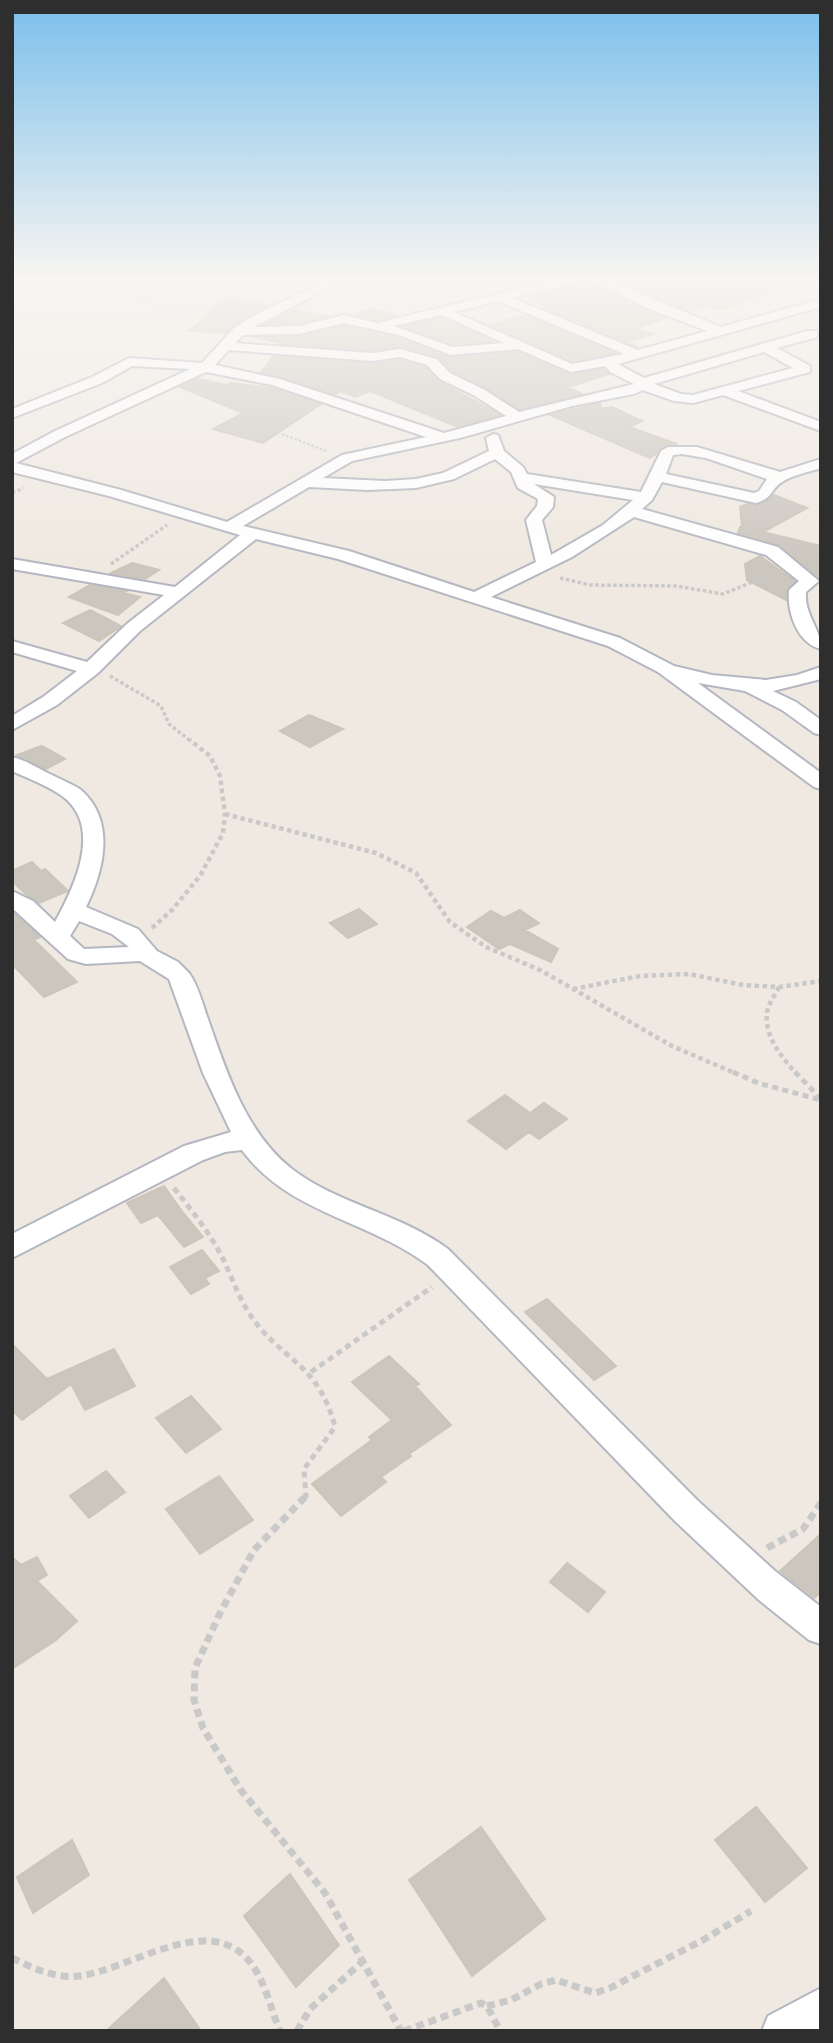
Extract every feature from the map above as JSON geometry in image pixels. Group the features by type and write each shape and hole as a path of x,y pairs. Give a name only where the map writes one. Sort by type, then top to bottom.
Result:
{"street":[{"path":"12,414 105,375"},
{"path":"12,460 60,434 187,375"},
{"path":"243,375 311,393 444,438"},
{"path":"444,375 480,393 517,417"},
{"path":"628,375 643,384 684,399 727,392 783,375"},
{"path":"229,528 346,458 444,438 590,397 631,390 672,375"},
{"path":"727,392 821,426"},
{"path":"491,425 497,453 515,466 523,485 546,499 545,508 534,520 545,564"},
{"path":"477,597 578,547 630,511 646,497 659,477 666,453 686,448 694,449 760,474 781,477"},
{"path":"305,482 376,485 426,482 497,453"},
{"path":"659,477 756,498 765,494 769,484 781,477 821,463"},
{"path":"12,467 115,493 229,528 343,555 614,642 665,668 703,680 747,686 793,684 821,673"},
{"path":"520,478 646,497"},
{"path":"630,511 772,551 810,581 798,590 796,605 799,620 821,644"},
{"path":"12,724 50,701 92,668 134,627 253,534"},
{"path":"12,564 176,593"},
{"path":"12,646 92,668"},
{"path":"665,668 702,698 821,783"},
{"path":"747,686 789,706 821,729"},
{"path":"12,763 73,794 86,814 94,841 93,861 75,910 58,937"},
{"path":"12,898 25,906 81,956 142,947"},
{"path":"75,910 93,920 127,932 142,947 175,970 181,978 215,1068 248,1140 266,1162 314,1197 400,1231 437,1256 616,1441 741,1562 821,1628"},
{"path":"12,1247 104,1195 209,1144 230,1139 248,1140"}],"path":[{"path":"282,434 346,458"},
{"path":"93,577 181,515"},
{"path":"545,564 559,578 578,584 676,586 723,594 757,579 795,568"},
{"path":"92,668 161,706 169,724 210,756 220,776 225,814 223,834 200,876 142,947"},
{"path":"225,814 376,853 416,873 450,922 486,947 540,970 672,1046 758,1083 821,1099"},
{"path":"573,989 640,976 689,974 743,985 779,987 821,981"},
{"path":"779,987 767,1013 771,1037 793,1071 821,1099"},
{"path":"160,1169 218,1248 248,1312 263,1334 311,1372 328,1399 335,1427 304,1469 306,1496 254,1550 220,1613 195,1668 194,1700 203,1728 240,1789 325,1893 402,2031 474,2004 488,2006 511,2000 541,1984 556,1980 595,1993 610,1988 703,1940 751,1911"},
{"path":"311,1372 452,1272"},
{"path":"741,1562 803,1529 821,1503"},
{"path":"12,1958 45,1974 77,1976 100,1972 178,1944 204,1939 223,1941 252,1965 280,2031"},
{"path":"298,2031 310,2009 363,1961"},
{"path":"488,2006 500,2031"}],"building":[{"path":"272,375 434,375 439,381 500,415 458,427 370,391 355,397 341,391 335,394"},
{"path":"461,375 605,375 568,387 582,394 519,409"},
{"path":"197,379 227,385 231,383 271,388 321,404 263,443 213,429 243,413 180,387"},
{"path":"600,403 601,409 612,407 642,421 629,427 677,444 667,445 650,458 550,415"},
{"path":"774,495 807,508 763,532 821,546 821,579 780,545 738,533 742,527 740,507 763,503"},
{"path":"760,556 795,581 787,588 786,600 747,580 745,564"},
{"path":"132,563 159,570 145,579 111,573"},
{"path":"90,585 127,591 124,593 140,597 118,615 69,597"},
{"path":"90,610 121,626 99,641 63,623"},
{"path":"309,715 343,729 310,747 280,731"},
{"path":"41,746 65,759 46,769 17,755"},
{"path":"32,862 41,871 45,869 68,891 39,903 28,896 12,881 12,871"},
{"path":"359,909 377,924 348,938 330,923"},
{"path":"520,910 539,923 525,930 558,949 551,962 510,944 499,949 467,927 491,911 504,918"},
{"path":"12,912 40,937 34,940 77,982 44,997 12,964"},
{"path":"505,1095 530,1113 544,1103 567,1119 539,1139 529,1132 506,1149 468,1121"},
{"path":"164,1186 203,1237 184,1247 158,1215 141,1223 127,1203"},
{"path":"202,1250 219,1271 205,1278 209,1284 191,1294 170,1267"},
{"path":"547,1299 616,1366 594,1380 525,1312"},
{"path":"12,1344 47,1379 114,1349 135,1386 85,1410 71,1384 22,1420 12,1410"},
{"path":"389,1356 419,1384 415,1386 451,1425 381,1477 386,1482 341,1516 312,1484 372,1440 369,1437 392,1420 352,1382"},
{"path":"191,1396 221,1429 186,1453 156,1418"},
{"path":"106,1471 125,1492 89,1518 70,1496"},
{"path":"219,1476 253,1520 200,1554 166,1509"},
{"path":"821,1534 821,1592 814,1598 780,1571"},
{"path":"12,1557 21,1565 37,1557 47,1575 37,1581 77,1621 56,1640 12,1669"},
{"path":"567,1563 605,1592 588,1612 550,1582"},
{"path":"756,1807 807,1868 765,1902 715,1840"},
{"path":"481,1827 545,1919 472,1976 409,1880"},
{"path":"72,1840 89,1875 33,1913 17,1877"},
{"path":"290,1874 339,1945 296,1987 244,1916"},
{"path":"164,1978 201,2031 106,2031"}]}
